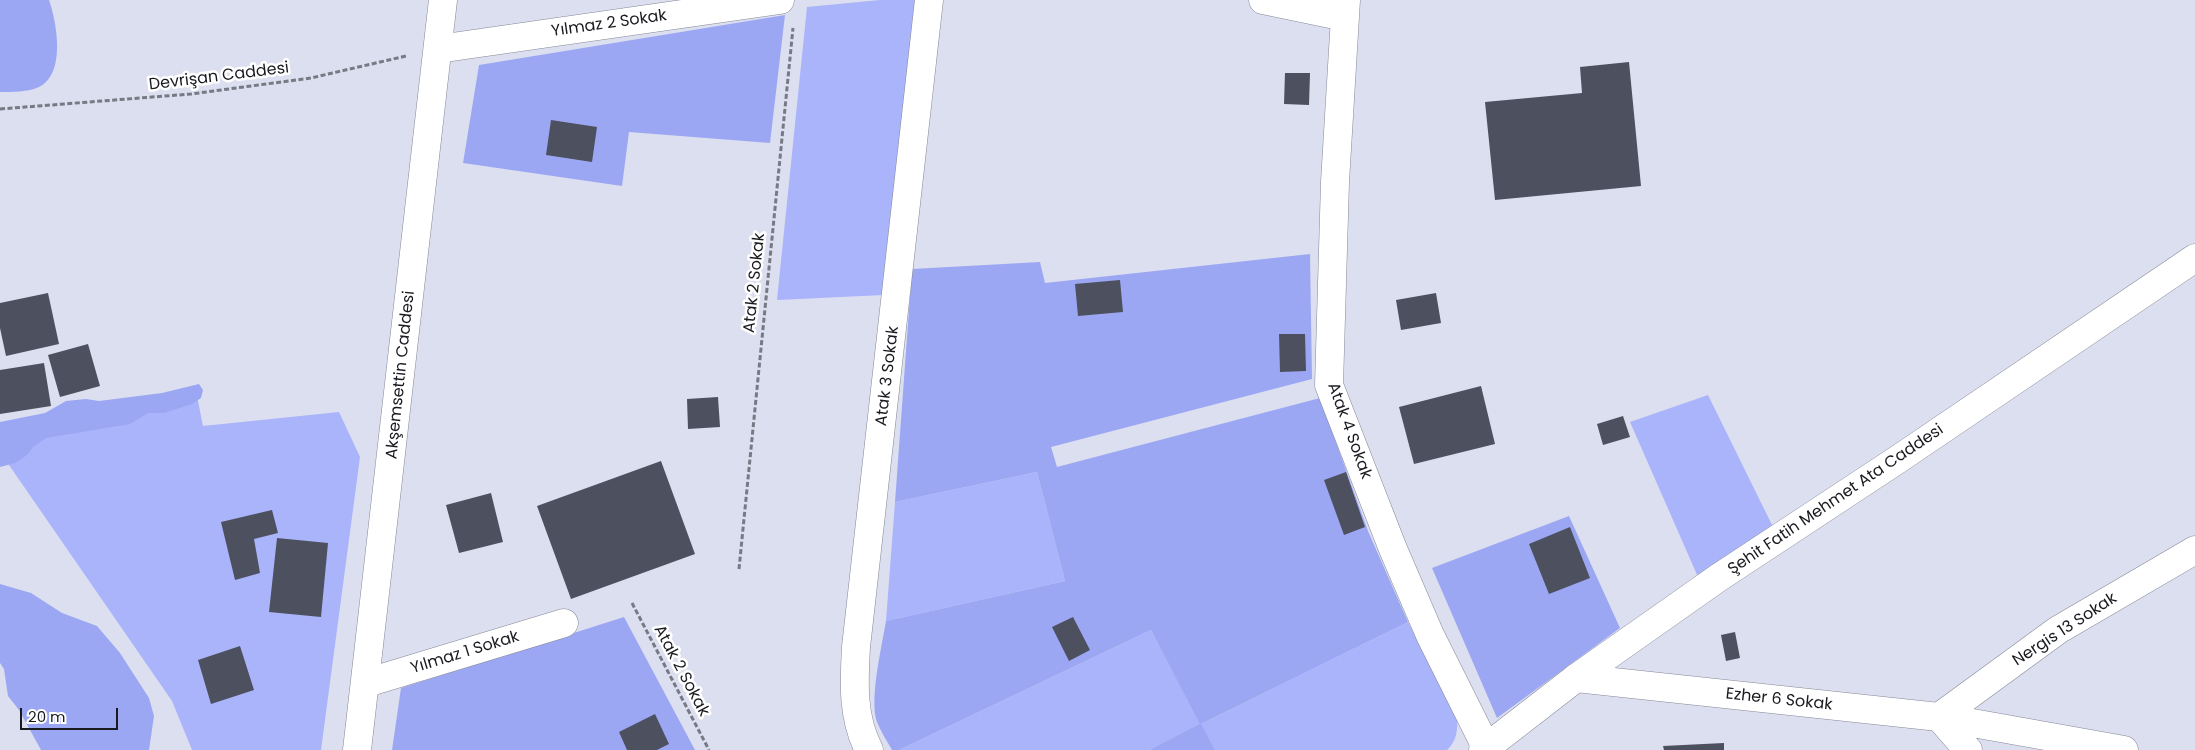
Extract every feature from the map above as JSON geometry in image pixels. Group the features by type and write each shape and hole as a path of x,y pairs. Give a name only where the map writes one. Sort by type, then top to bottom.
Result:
{"street":[{"name":"Akşemsettin Caddesi","path":"358,750 443,0"},
{"name":"Atak 3 Sokak","path":"869,750 857,718 854,688 856,647 929,0"},
{"path":"1263,0 1345,8"},
{"name":"Atak 4 Sokak","path":"1345,8 1335,182 1330,385 1400,566 1430,635 1484,749"},
{"name":"Yılmaz 2 Sokak","path":"438,49 787,10"},
{"name":"Şehit Fatih Mehmet Ata Caddesi","path":"1484,749 1576,678 1718,578 1897,460 2195,258"},
{"name":"Nergis 13 Sokak","path":"1939,717 2058,630 2195,550"},
{"name":"Yılmaz 1 Sokak","path":"366,684 564,623"},
{"name":"Ezher 6 Sokak","path":"1576,678 1939,717 2124,750"},
{"path":"1939,717 1968,750"}],"path":[{"name":"Atak 2 Sokak","path":"739,569 787,10"},
{"name":"Devrişan Caddesi","path":"0,109 191,94 311,78 438,49"},
{"name":"Atak 2 Sokak","path":"632,603 709,750"}],"shaded area":[{"path":"0,0 49,0 55,21 56,60 48,80 35,89 0,92"},
{"path":"880,0 920,0 884,295 777,300 807,7"},
{"path":"785,15 770,143 629,132 622,186 463,163 479,65"},
{"path":"1310,254 1312,379 1051,447 1057,467 1320,398 1368,531 1408,622 1201,724 1215,750 1149,750 1200,724 1151,630 899,750 892,750 877,722 874,700 886,621 1065,581 1037,472 895,502 912,269 1040,262 1045,283"},
{"path":"199,384 203,390 201,398 192,404 164,413 148,413 130,424 46,438 15,463 0,467 0,422 45,413 66,401 86,399 99,401 162,393"},
{"path":"1708,395 1774,529 1698,577 1630,422"},
{"path":"197,396 203,426 339,412 360,457 321,750 192,750 172,701 0,452 0,433"},
{"path":"1037,472 1065,581 886,621 895,502"},
{"path":"1569,516 1620,628 1497,718 1432,568"},
{"path":"0,584 31,593 62,613 97,626 120,653 149,698 154,716 149,750 41,750 19,710 8,696 4,669 0,663"},
{"path":"624,617 695,750 392,750 401,688"},
{"path":"1408,622 1457,716 1456,734 1453,743 1447,750 1215,750 1200,725 1149,750 899,750 1151,630 1201,724"}],"building":[{"path":"1629,62 1641,186 1495,200 1485,102 1582,93 1580,67"},
{"path":"1285,73 1310,73 1309,105 1284,104"},
{"path":"551,120 597,127 592,162 546,155"},
{"path":"1120,280 1123,312 1078,316 1075,284"},
{"path":"48,293 59,344 6,356 0,328 0,303"},
{"path":"1436,293 1441,323 1401,330 1396,300"},
{"path":"1279,334 1305,334 1306,371 1280,372"},
{"path":"88,344 100,386 60,397 48,355"},
{"path":"44,363 51,406 0,414 0,370"},
{"path":"1481,386 1495,444 1414,464 1399,407"},
{"path":"718,397 720,427 688,429 687,399"},
{"path":"1623,416 1630,437 1603,445 1597,424"},
{"path":"661,461 695,554 571,599 537,506"},
{"path":"1346,472 1365,527 1344,535 1324,480"},
{"path":"491,493 503,542 459,553 446,505"},
{"path":"272,510 278,533 254,539 260,573 235,580 221,522"},
{"path":"1570,527 1590,578 1549,594 1529,544"},
{"path":"277,538 328,543 321,617 269,612"},
{"path":"1073,617 1090,650 1069,661 1052,627"},
{"path":"1735,632 1740,658 1726,661 1721,635"},
{"path":"240,646 254,690 211,704 198,660"},
{"path":"655,714 669,744 657,750 627,750 619,732"},
{"path":"1724,743 1724,750 1664,750 1663,746"}]}
